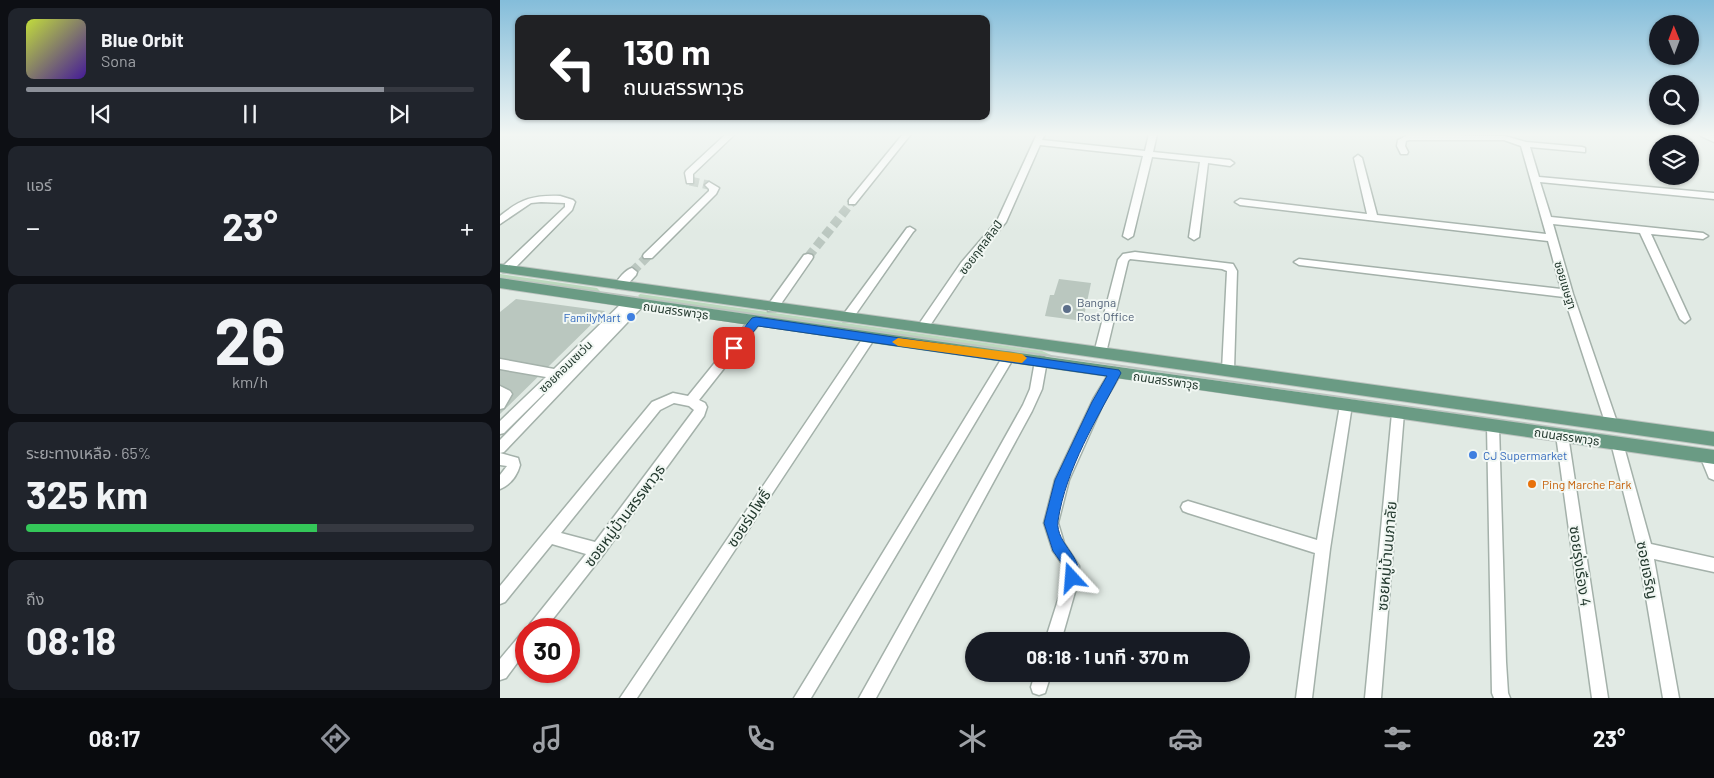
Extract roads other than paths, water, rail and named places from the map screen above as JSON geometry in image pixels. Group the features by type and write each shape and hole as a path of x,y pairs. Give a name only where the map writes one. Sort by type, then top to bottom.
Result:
{"main road":[{"name":"ถนนสรรพาวุธ","path":"504,268 772,308 1075,348 1714,439"},
{"name":"ถนนสรรพาวุธ","path":"500,282 607,300 869,338 1009,356 1115,373 1710,457"},
{"path":"607,300 620,285"},
{"path":"1071,366 1075,348"},
{"path":"1612,425 1617,444"}],"street":[{"path":"690,181 689,174 697,167"},
{"path":"852,202 881,167"},
{"name":"ซอยกุศลศิลป์","path":"923,327 965,265 1001,222 1026,167"},
{"path":"1128,236 1145,167"},
{"path":"1194,237 1203,167"},
{"path":"1360,167 1373,218"},
{"name":"ซอยเชษฐา","path":"1531,167 1568,294 1612,425"},
{"path":"1535,179 1714,196"},
{"path":"648,256 714,192 714,188 709,185"},
{"path":"500,221 522,203 531,199 563,199 570,202 569,208 504,268"},
{"path":"1240,202 1552,238"},
{"path":"1547,220 1703,236"},
{"path":"847,318 910,230"},
{"path":"1644,230 1685,319"},
{"path":"1100,353 1123,260 1127,256 1222,265 1229,266 1232,271 1228,370"},
{"path":"1299,262 1568,294"},
{"path":"620,285 632,272"},
{"path":"500,448 634,304"},
{"name":"ซอยคอมเซเว่น","path":"500,429 553,377 634,304"},
{"path":"500,597 656,406 673,398 692,402 756,321"},
{"name":"ซอยร่มโพธิ์","path":"628,698 869,338"},
{"path":"802,698 1009,356"},
{"path":"867,698 1028,407 1036,389 1041,362"},
{"path":"500,364 521,369 522,374 553,377"},
{"path":"1056,632 1072,578 1072,566 1058,546 1051,523 1062,480 1098,402 1115,373"},
{"path":"500,391 506,394 500,404"},
{"name":"ซอยหมู่บ้านสรรพาวุธ","path":"544,618 598,550 700,412 701,407 692,402"},
{"path":"1304,698 1346,405"},
{"name":"ซอยหมู่บ้านนภาลัย","path":"1373,698 1398,413"},
{"path":"1493,426 1498,662 1502,698"},
{"name":"ซอยรุ่งเรือง 4","path":"1562,435 1600,698"},
{"name":"ซอยเจริญ","path":"1617,444 1645,550 1672,698"},
{"path":"1710,457 1714,474"},
{"path":"500,459 512,462 514,465 513,470 500,483"},
{"path":"1188,507 1324,549"},
{"path":"550,536 598,550"},
{"path":"1645,550 1714,565"},
{"path":"500,672 515,653"}],"lane":[{"path":"772,308 808,257"}],"tunnel":[{"path":"690,181 709,185"},
{"path":"808,257 852,202"},
{"path":"632,272 648,256"},
{"path":"500,376 510,367"}],"place":[{"name":"Bangna Post Office","path":"1067,309"},
{"name":"FamilyMart","path":"631,317"},
{"name":"CJ Supermarket","path":"1473,455"},
{"name":"Ping Marche Park","path":"1532,484"}]}
